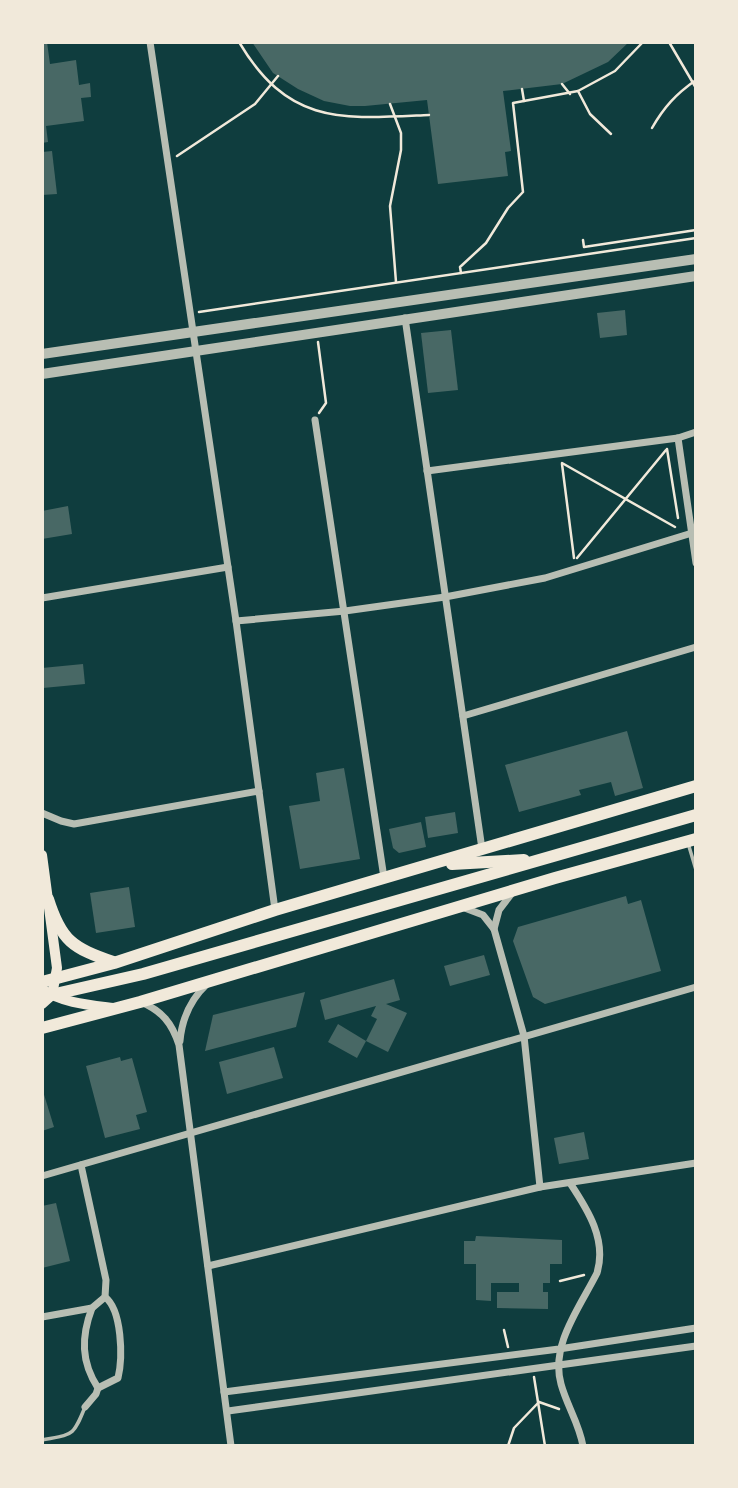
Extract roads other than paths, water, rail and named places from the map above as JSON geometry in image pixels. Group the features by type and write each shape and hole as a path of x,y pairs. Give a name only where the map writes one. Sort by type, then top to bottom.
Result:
{"main road":[{"path":"42,982 696,786"},
{"path":"44,996 143,974 696,816"},
{"path":"42,1028 140,1002 692,840"},
{"path":"42,856 56,951 56,979 44,996"},
{"path":"429,866 549,858"},
{"path":"48,899 59,928 74,946 114,962"},
{"path":"44,996 83,1005 117,1008"}],"street":[{"path":"150,42 236,621 275,910"},
{"path":"42,354 696,259"},
{"path":"42,374 696,276"},
{"path":"575,277 577,294"},
{"path":"419,299 422,316"},
{"path":"405,318 482,849"},
{"path":"315,420 383,878"},
{"path":"427,471 678,438 696,432"},
{"path":"678,438 696,563"},
{"path":"236,621 345,611 445,597 545,578 692,533"},
{"path":"42,598 228,567"},
{"path":"463,716 696,647"},
{"path":"42,813 74,824 259,791"},
{"path":"494,929 499,911 518,889"},
{"path":"457,907 482,915 494,929 524,1036 540,1187"},
{"path":"179,1045 181,1026 188,1008 198,992 213,979"},
{"path":"42,1176 696,987"},
{"path":"140,1002 154,1008 166,1018 179,1045 231,1446"},
{"path":"208,1266 540,1187 696,1163"},
{"path":"81,1165 106,1280 105,1297 114,1308 121,1365 118,1378 97,1388"},
{"path":"570,1183 594,1222 601,1260 559,1349 561,1384 579,1427 583,1446"},
{"path":"42,1317 92,1308 105,1297"},
{"path":"85,1407 96,1394 97,1388 86,1370 87,1322 92,1308"},
{"path":"224,1392 559,1349 696,1328"},
{"path":"228,1411 696,1346"}],"lane":[{"path":"692,840 696,870"},
{"path":"42,1440 71,1434 76,1429 85,1407"}]}
